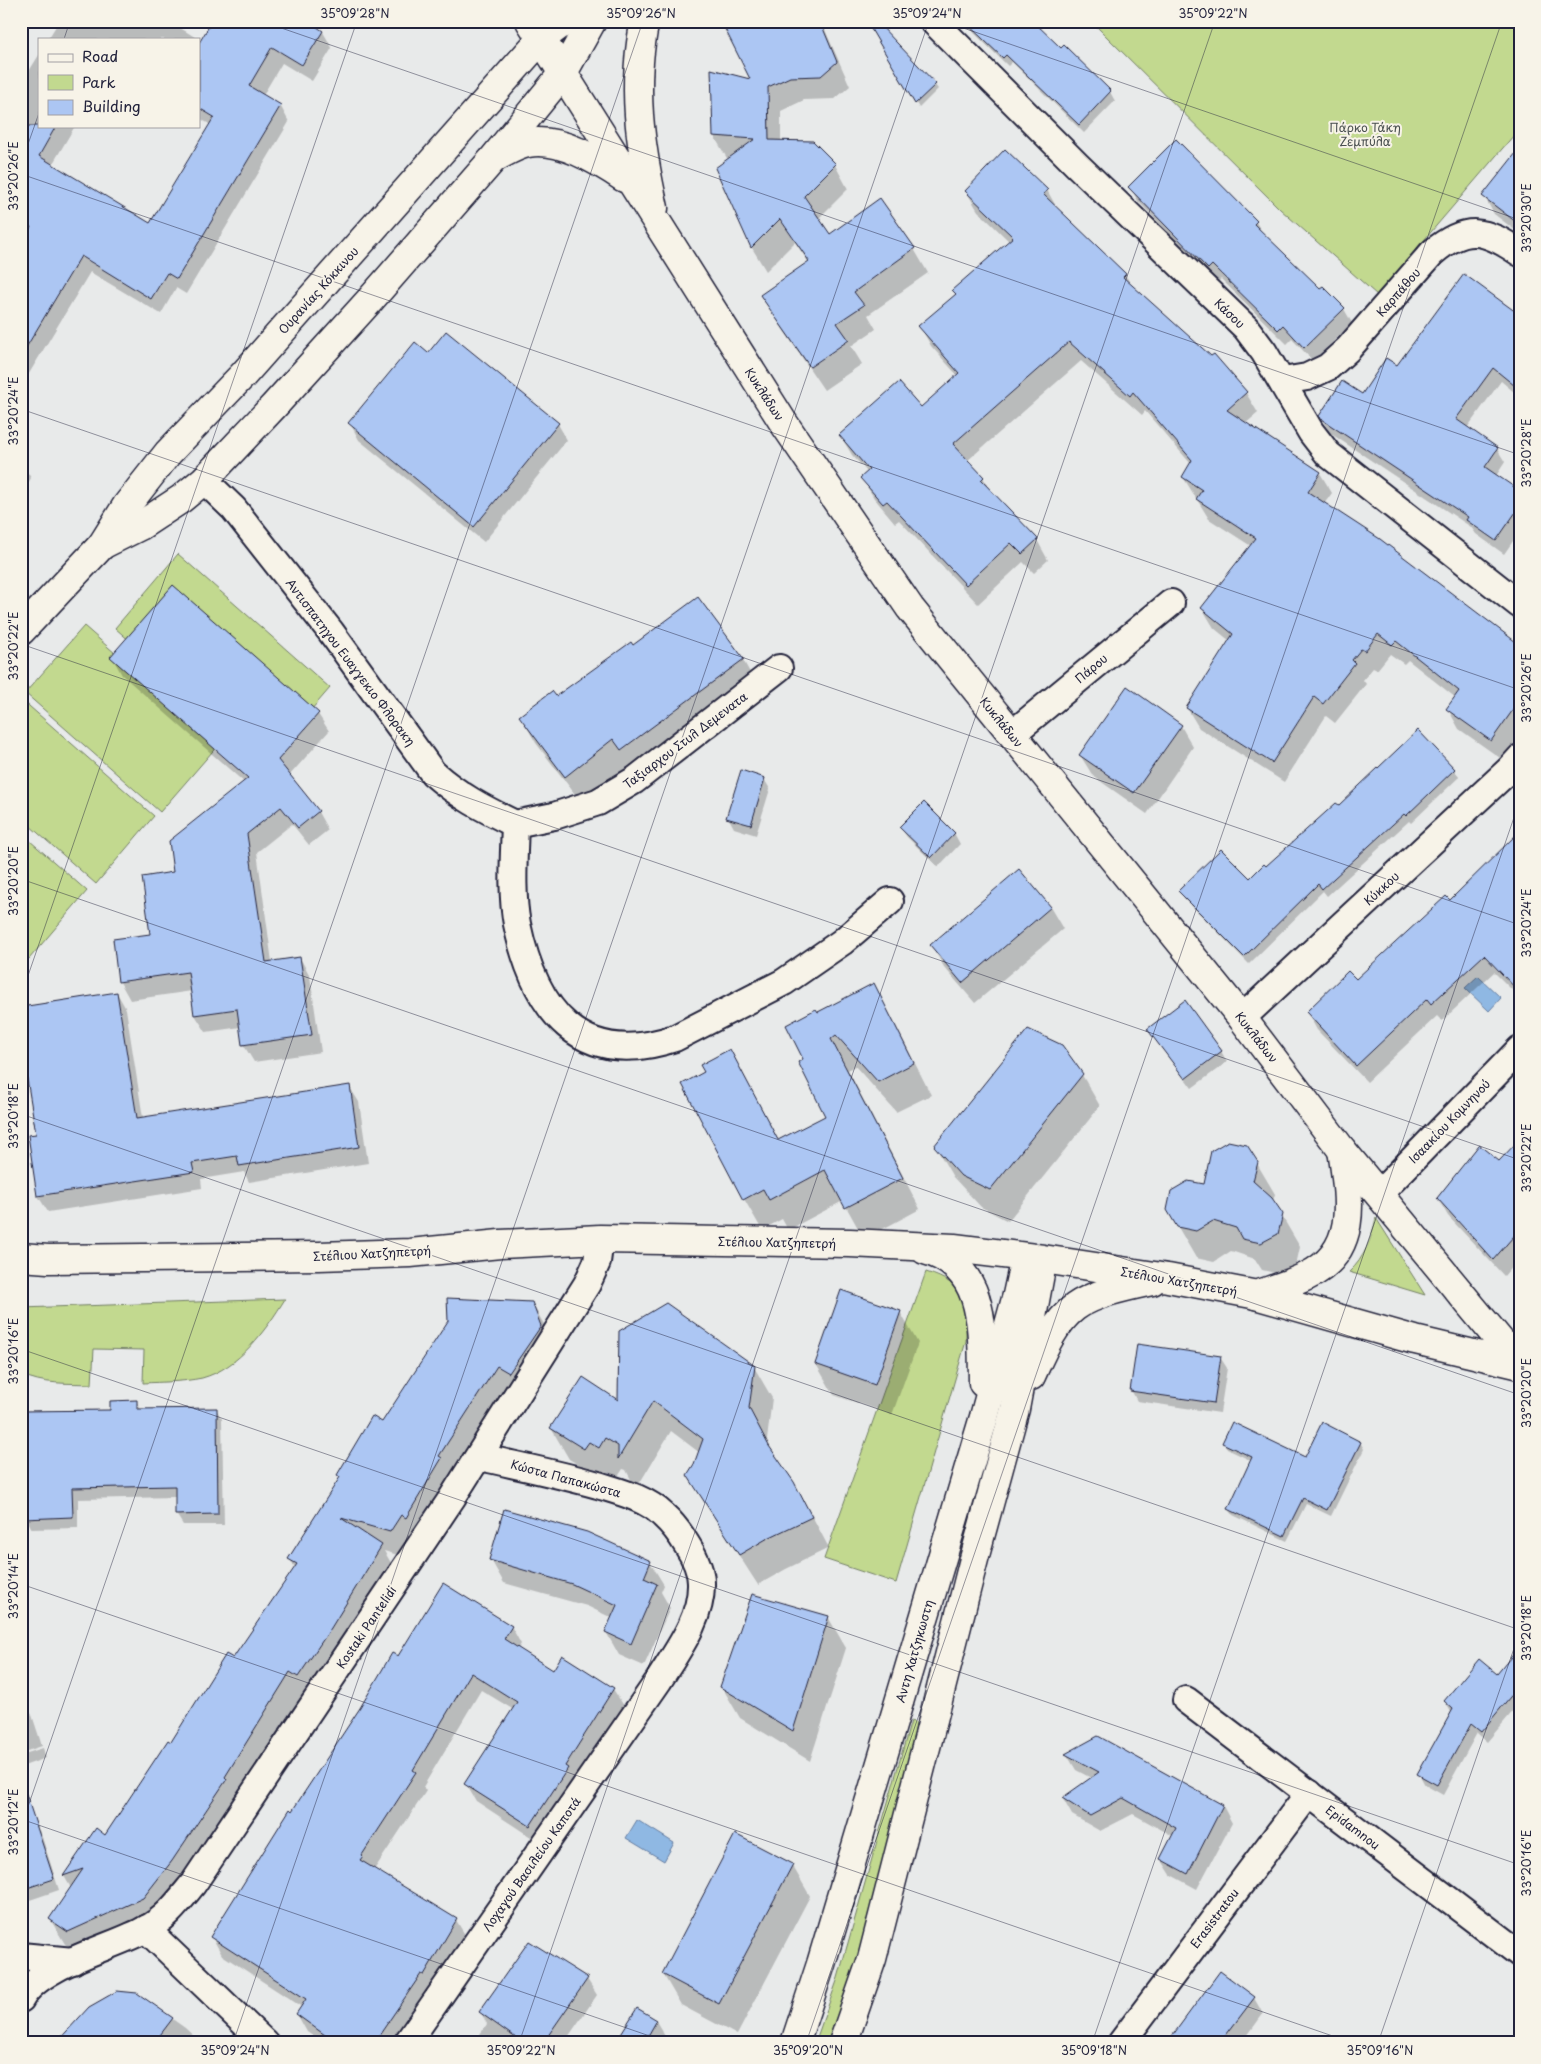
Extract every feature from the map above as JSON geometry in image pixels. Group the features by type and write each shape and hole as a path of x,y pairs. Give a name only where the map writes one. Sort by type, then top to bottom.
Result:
{"main road":[{"name":"Ουρανίας Κόκκινου","path":"21,632 102,545 127,505 168,454 243,374 535,30 565,21"},
{"name":"Ουρανίας Κόκκινου","path":"102,545 159,516 204,480 371,299 493,159 563,73 592,21"},
{"path":"645,21 638,62 638,105 643,154 659,228"},
{"name":"Κυκλάδων","path":"535,30 783,422 910,608 1242,1018 1342,1150 1520,1365"},
{"path":"493,159 528,143 563,146 592,158 632,183"},
{"path":"1256,1295 1307,1276 1323,1266 1333,1256 1342,1240 1349,1213 1349,1197 1342,1150"},
{"name":"Στέλιου Χατζηπετρή","path":"21,1257 48,1259 319,1256 410,1253 500,1244 600,1239 908,1245 954,1248 1168,1278 1256,1295 1415,1340 1520,1365"},
{"path":"908,1245 944,1258 965,1275 974,1291 980,1316 984,1349 984,1417"},
{"path":"843,2043 874,1950 974,1559 1015,1409 1034,1258"},
{"name":"Αντη Χατζηκωστη","path":"795,2043 821,1964 984,1417 1017,1295 1034,1258"},
{"path":"1015,1409 1056,1327 1075,1307 1088,1300 1124,1287 1168,1278"}],"street":[{"name":"Κάσου","path":"933,21 1077,165 1246,328 1283,381 1296,408 1328,454 1520,605"},
{"name":"Καρπάθου","path":"1283,381 1307,377 1328,367 1348,349 1432,253 1443,244 1470,232 1487,234 1503,241 1520,253"},
{"name":"Αντισπατηγου Ευαγγεκιο Φλορακη","path":"204,480 234,509 331,632 433,773 450,788 472,803 515,824"},
{"name":"Πάρου","path":"1012,734 1171,603"},
{"name":"Ταξιαρχου Στυλ Δεμενατα","path":"515,824 554,816 598,802 635,780 779,668"},
{"name":"Κύκκου","path":"1242,1018 1517,768"},
{"path":"515,824 513,865 517,923 531,973 549,1006 567,1026 588,1040 618,1048 635,1048 675,1038 784,982 842,942 890,901"},
{"name":"Ισαακίου Κομνηνού","path":"1379,1194 1520,1049"},
{"name":"Kostaki Pantelidi","path":"21,1999 37,1980 73,1961 162,1920 193,1884 480,1457 587,1284 597,1262 600,1239"},
{"name":"Κώστα Παπακώστα","path":"480,1457 561,1474 632,1495 662,1514 684,1540 693,1553 700,1571 702,1584 688,1634 655,1685"},
{"name":"Λοχαγού Βασιλείου Καποτά","path":"407,2043 655,1685"},
{"name":"Epidamnou","path":"1186,1700 1520,1954"},
{"name":"Erasistratou","path":"1121,2043 1308,1793"},
{"path":"146,1929 265,2043"},
{"name":"Kostaki Pantelidi","path":"21,1956 73,1961"}],"green space":[{"name":"Πάρκο Τάκη Ζεμπύλα","path":"1091,21 1520,21 1520,128 1377,295 1280,209"},
{"path":"178,554 330,688 267,761 115,628"},
{"path":"84,626 219,744 160,812 25,693"},
{"path":"21,699 154,816 96,884 21,818"},
{"path":"21,833 87,891 29,959 21,953"},
{"path":"1376,1218 1425,1295 1349,1272 1363,1254"},
{"path":"926,1272 950,1283 962,1297 966,1316 966,1341 896,1583 824,1559"},
{"path":"285,1299 260,1335 240,1357 228,1366 202,1378 143,1383 144,1350 94,1349 92,1384 47,1382 21,1374 21,1308"},
{"path":"911,1721 916,1723 904,1807 833,2043 815,2043 838,1978"}],"water":[{"path":"1478,976 1501,998 1489,1011 1465,988"},
{"path":"637,1820 674,1843 664,1861 626,1838"}],"building":[{"path":"212,21 308,21 323,31 302,65 272,47 249,86 281,105 177,279 167,273 151,299 81,256 21,356 21,244 31,227 21,221 21,126 55,128 39,156 150,223 214,117 200,109 200,41"},
{"path":"721,21 820,21 837,62 821,76 790,77 768,87 769,140 813,141 836,164 804,196 830,234 880,198 915,248 854,292 864,305 837,323 849,340 810,367 760,295 809,261 780,219 751,248 715,168 755,139 713,136 711,69 750,79"},
{"path":"964,21 1033,21 1061,48 1064,45 1111,91 1079,125 1006,55 1003,58"},
{"path":"879,24 936,84 915,104 871,29"},
{"path":"1176,139 1257,221 1254,224 1320,288 1323,286 1345,308 1304,348 1283,325 1278,330 1212,265 1208,269 1128,187"},
{"path":"1520,148 1520,225 1482,196"},
{"path":"1005,149 1048,190 1043,194 1126,274 1123,277 1211,356 1214,354 1247,392 1227,410 1321,472 1308,492 1380,539 1520,645 1520,700 1491,741 1446,709 1459,691 1396,641 1392,645 1378,634 1365,651 1361,649 1352,660 1355,663 1323,704 1314,697 1272,763 1186,708 1233,634 1201,608 1256,538 1196,499 1202,490 1182,477 1192,460 1133,392 1130,396 1069,342 953,444 984,477 981,480 1038,539 1022,554 1011,543 966,585 887,501 883,504 860,478 869,470 839,435 899,382 921,407 959,373 918,326 956,294 952,290 1013,237 965,191"},
{"path":"1464,274 1520,315 1520,390 1493,368 1456,419 1498,448 1485,467 1520,491 1520,506 1496,541 1466,520 1468,517 1319,416 1342,381 1362,394 1386,358 1397,365"},
{"path":"446,331 559,423 474,527 348,423 415,342 428,353"},
{"path":"173,585 319,713 278,760 319,811 298,828 281,807 247,834 266,962 300,957 312,1035 242,1045 237,1009 194,1015 188,972 118,982 113,939 150,934 142,877 173,872 169,841 248,778 110,657"},
{"path":"698,597 744,659 621,750 613,739 565,777 519,716 552,691 556,696 631,642 633,645"},
{"path":"1127,686 1182,725 1134,793 1079,755"},
{"path":"1418,730 1455,769 1406,816 1404,814 1322,889 1318,884 1244,957 1178,891 1221,849 1250,878 1336,803 1339,805"},
{"path":"741,770 765,778 751,825 726,818"},
{"path":"924,802 955,833 931,858 899,827"},
{"path":"1520,831 1520,993 1484,955 1431,1004 1427,999 1356,1066 1306,1012 1348,971 1356,979 1446,896 1450,900"},
{"path":"1019,869 1051,907 962,983 930,945"},
{"path":"874,983 914,1063 878,1082 836,1035 831,1039 903,1178 845,1208 825,1170 769,1200 763,1189 743,1200 682,1084 704,1072 700,1065 730,1049 778,1140 825,1116 798,1062 803,1059 786,1025 816,1009 818,1012"},
{"path":"117,992 137,1118 350,1085 359,1147 239,1166 237,1156 192,1163 194,1172 37,1196 28,1135 36,1134 21,1042 21,1007"},
{"path":"1185,1000 1222,1051 1185,1079 1147,1029"},
{"path":"1028,1029 1062,1045 1083,1074 990,1190 961,1176 934,1146"},
{"path":"1520,1139 1520,1229 1493,1260 1437,1198 1479,1145 1499,1161"},
{"path":"1228,1141 1247,1145 1258,1162 1253,1181 1272,1198 1283,1214 1278,1234 1261,1243 1242,1239 1236,1228 1213,1221 1196,1231 1177,1227 1167,1210 1171,1191 1188,1181 1204,1184 1211,1151"},
{"path":"841,1290 901,1311 875,1385 815,1364"},
{"path":"447,1298 532,1302 541,1326 509,1373 497,1366 439,1456 442,1458 406,1518 401,1515 390,1532 341,1518 382,1545 331,1628 298,1677 290,1672 225,1777 227,1779 172,1861 143,1898 68,1932 49,1919 83,1869 63,1876 96,1828 105,1835 168,1740 171,1742 226,1654 233,1658 297,1564 288,1559 340,1477 337,1475 372,1416 382,1422 448,1321"},
{"path":"666,1303 755,1366 749,1408 769,1446 794,1482 812,1517 768,1538 739,1555 687,1475 694,1464 703,1439 653,1401 618,1459 618,1446 605,1438 599,1448 589,1442 584,1449 550,1428 583,1377 618,1400 619,1331"},
{"path":"1137,1344 1221,1356 1214,1403 1130,1391"},
{"path":"137,1400 137,1409 217,1408 218,1514 175,1515 175,1486 72,1488 73,1517 24,1519 22,1411 110,1410 110,1401"},
{"path":"1232,1422 1305,1457 1322,1422 1361,1442 1327,1510 1303,1498 1284,1536 1228,1509 1252,1457 1222,1443"},
{"path":"504,1509 587,1532 651,1561 644,1578 657,1584 631,1644 605,1632 617,1605 572,1584 489,1560"},
{"path":"443,1583 512,1626 504,1639 553,1670 562,1655 614,1688 565,1766 568,1768 530,1826 464,1784 517,1702 471,1673 413,1770 416,1772 360,1860 457,1919 424,1975 421,1974 374,2043 336,2043 296,2014 306,1999 210,1937 290,1809 292,1811 360,1708 392,1653 398,1656"},
{"path":"752,1594 829,1616 793,1731 720,1687"},
{"path":"1520,1646 1520,1685 1481,1732 1471,1724 1437,1785 1417,1774 1453,1709 1444,1701 1479,1659 1497,1674"},
{"path":"1098,1736 1223,1805 1188,1874 1160,1859 1176,1828 1123,1798 1090,1816 1062,1798 1099,1772 1065,1754"},
{"path":"26,1794 54,1879 21,1890 21,1795"},
{"path":"735,1834 793,1864 719,2004 662,1974"},
{"path":"529,1941 588,1978 543,2043 523,2043 479,2012"},
{"path":"1220,1971 1255,1997 1220,2043 1167,2043"},
{"path":"117,1991 137,1993 173,2018 154,2043 56,2043 89,2007"},
{"path":"637,2008 657,2020 644,2043 615,2043"}]}
